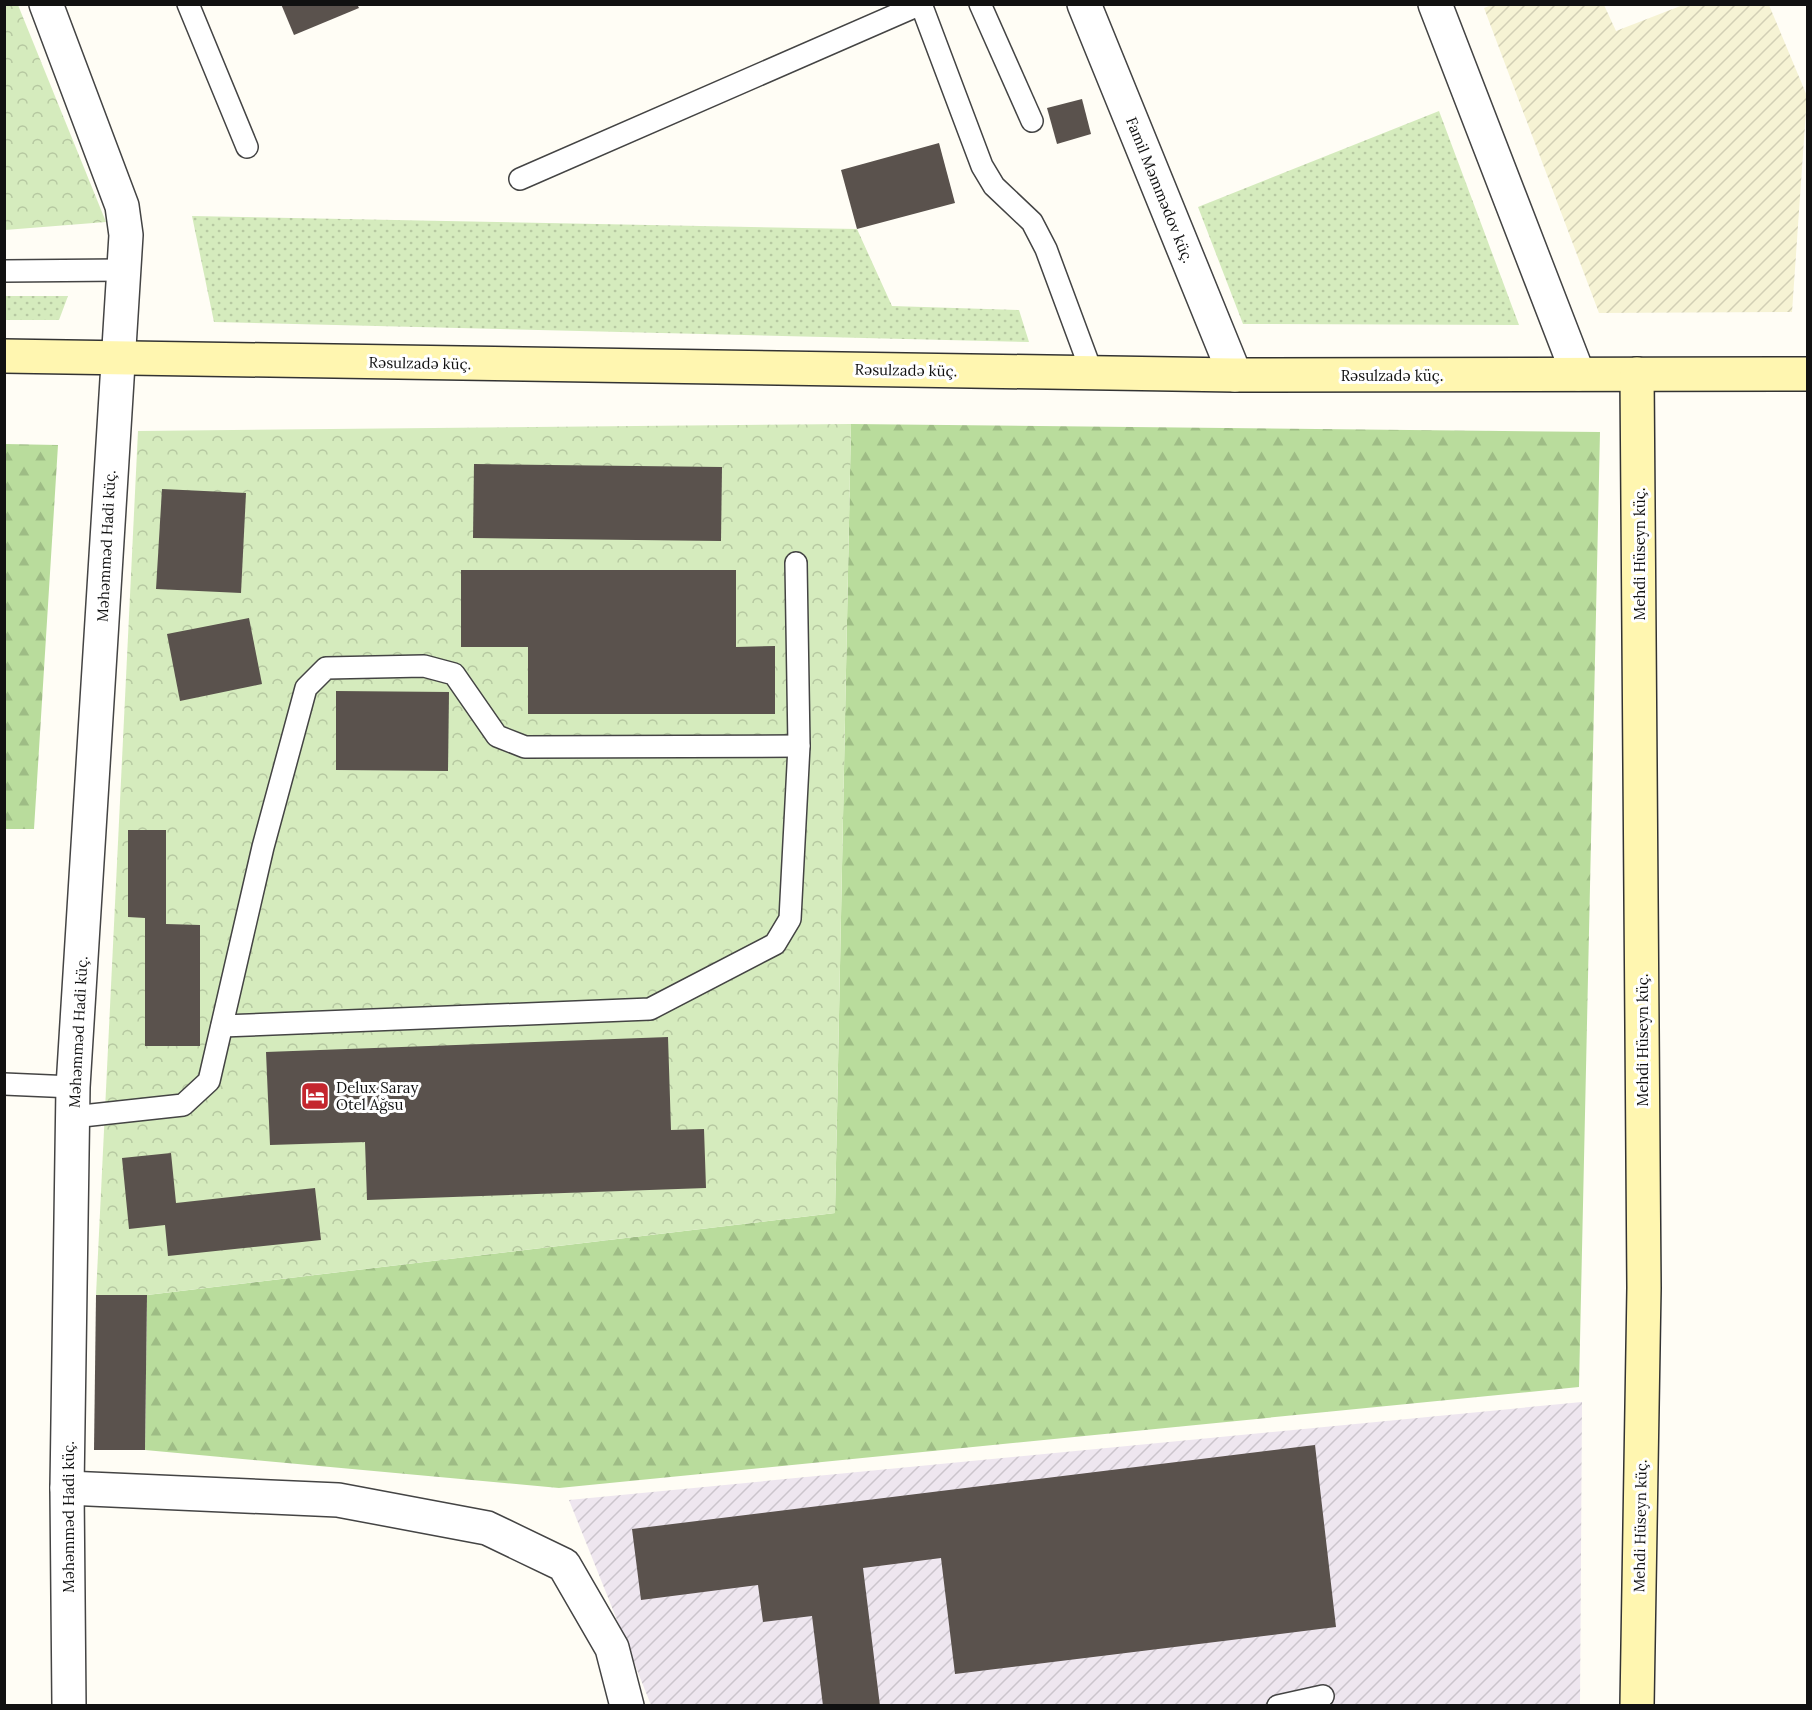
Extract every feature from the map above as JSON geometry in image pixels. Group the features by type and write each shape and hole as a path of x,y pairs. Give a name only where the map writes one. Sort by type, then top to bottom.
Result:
{"main road":[{"name":"Rəsulzadə küç.","path":"4,356 1235,375 1808,374"},
{"name":"Mehdi Hüseyn küç.","path":"1637,374 1644,1288 1637,1706"}],"street":[{"name":"Məhəmməd Hadi küç.","path":"46,4 122,206 126,235 73,1102 67,1488 69,1706"},
{"name":"Famil Məmmədov küç.","path":"1084,4 1235,375"},
{"path":"1435,4 1578,374"},
{"path":"67,1488 338,1500 487,1528 564,1565 612,1648 627,1706"}],"lane":[{"path":"188,4 248,147"},
{"path":"520,179 921,4 982,166 994,186 1032,222 1046,249 1092,373"},
{"path":"980,4 1032,121"},
{"path":"4,272 123,270"},
{"path":"222,1026 650,1010 775,944 789,919 799,746 796,563"},
{"path":"4,1084 73,1102 183,1105 209,1081 263,847 306,688 326,669 424,666 454,674 497,736 525,747 799,746"},
{"path":"1278,1706 1323,1696"}],"shaded area":[{"path":"1494,4 1604,5 1616,31 1683,5 1769,5 1807,96 1792,312 1599,313 1484,8"},
{"path":"1582,1402 1580,1705 651,1705 569,1500"}],"green space":[{"path":"5,4 18,5 106,222 5,230"},
{"path":"1439,111 1519,325 1243,324 1198,207"},
{"path":"192,216 857,229 892,306 1019,310 1029,342 214,322"},
{"path":"5,296 68,296 59,320 5,320"},
{"path":"851,424 1600,432 1579,1387 559,1488 145,1450 147,1295 835,1213"},
{"path":"851,424 835,1213 147,1295 96,1295 138,431"},
{"path":"5,444 58,445 34,829 5,829"}],"building":[{"path":"281,4 357,4 359,8 294,35"},
{"path":"1082,99 1091,134 1057,144 1047,108"},
{"path":"939,143 955,203 857,229 841,170"},
{"path":"474,464 722,467 721,541 473,538"},
{"path":"162,489 246,493 241,593 156,589"},
{"path":"461,570 736,570 736,647 775,646 775,714 528,714 528,647 461,647"},
{"path":"249,618 262,684 180,701 167,634"},
{"path":"336,691 449,692 448,771 336,770"},
{"path":"128,830 166,830 166,924 200,925 200,1046 145,1046 145,918 128,917"},
{"path":"668,1037 671,1130 704,1129 706,1188 367,1200 365,1142 270,1145 266,1052"},
{"path":"171,1153 176,1203 315,1188 321,1240 168,1256 165,1225 129,1229 122,1158"},
{"path":"96,1295 147,1295 145,1450 94,1450"},
{"path":"1315,1445 1336,1627 955,1674 941,1558 863,1568 880,1706 823,1706 812,1616 763,1622 758,1585 641,1600 632,1529"}],"place":[{"name":"Delux Saray Otel Ağsu","path":"315,1096"}]}
